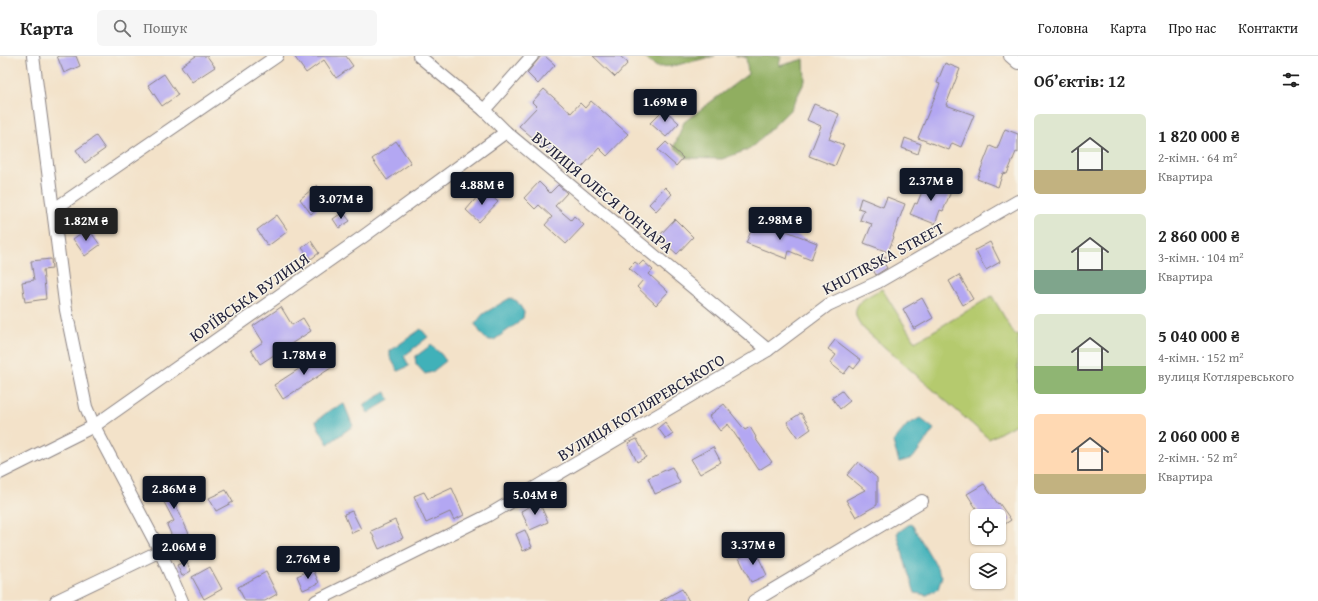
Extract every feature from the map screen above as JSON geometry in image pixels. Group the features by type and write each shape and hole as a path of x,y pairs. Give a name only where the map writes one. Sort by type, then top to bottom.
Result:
{"street":[{"path":"33,56 66,310 86,407 94,426 160,551 182,601"},
{"path":"53,210 277,56"},
{"name":"ВУЛИЦЯ ОЛЕСЯ ГОНЧАРА","path":"419,56 484,110 506,132 768,350"},
{"path":"484,110 532,56"},
{"path":"1010,56 1018,63"},
{"name":"ЮРІЇВСЬКА ВУЛИЦЯ","path":"0,473 94,426 364,236 506,132"},
{"name":"KHUTIRSKA STREET","path":"768,350 828,305 878,282 1018,201"},
{"name":"ВУЛИЦЯ КОТЛЯРЕВСЬКОГО","path":"316,601 487,516 768,350"},
{"path":"754,601 922,501"},
{"path":"56,601 160,551"}],"green space":[{"path":"641,56 715,56 673,66 657,67"},
{"path":"735,56 781,56 779,66 804,59 805,81 791,109 750,149 722,159 687,158 674,147 684,122 748,74 746,57"},
{"path":"882,289 915,342 992,296 1015,335 1018,334 1018,423 989,439 865,330 856,315 858,305 868,296"}],"water":[{"path":"510,298 517,301 524,312 523,318 494,340 487,340 475,324 483,314"},
{"path":"421,329 428,337 404,356 409,366 398,371 390,357 390,351"},
{"path":"431,345 446,361 432,372 425,374 416,364 415,357"},
{"path":"386,392 389,400 368,413 363,405"},
{"path":"344,404 353,426 328,444 316,421 330,410"},
{"path":"920,418 934,429 913,458 899,462 893,442 907,425"},
{"path":"911,523 942,576 938,589 927,595 915,593 897,533"}],"building":[{"path":"57,56 76,56 80,66 64,73"},
{"path":"196,56 207,56 215,67 192,82 181,66"},
{"path":"294,56 346,56 353,66 336,78 324,60 306,73"},
{"path":"541,56 545,56 555,65 538,84 527,73"},
{"path":"593,56 620,56 628,63 615,77"},
{"path":"945,63 960,69 946,105 974,115 961,147 952,143 949,150 918,138 940,84 937,83"},
{"path":"164,74 178,95 162,106 148,85"},
{"path":"544,89 571,113 580,103 585,108 591,101 628,134 607,156 599,148 576,174 540,142 539,143 519,126 537,107 532,102"},
{"path":"814,104 839,114 829,139 844,145 835,166 809,156 821,126 807,120"},
{"path":"664,109 679,123 666,137 650,123"},
{"path":"1005,129 1018,134 1018,153 1016,152 1007,174 1003,173 998,187 977,179 990,146 997,149"},
{"path":"96,136 105,149 85,163 76,150"},
{"path":"905,138 921,144 918,154 902,148"},
{"path":"396,141 411,163 387,180 372,159"},
{"path":"666,142 683,158 676,166 658,150"},
{"path":"927,179 952,189 943,211 940,210 935,224 910,214 915,203 917,204"},
{"path":"539,182 550,193 558,185 567,193 555,206 571,220 574,216 584,225 566,244 545,225 552,217 539,205 535,209 524,198"},
{"path":"317,185 328,200 311,214 300,199"},
{"path":"665,187 672,194 656,211 649,204"},
{"path":"484,189 498,202 479,222 466,210"},
{"path":"887,197 905,204 888,252 864,243 872,224 860,220 864,210 858,208 861,198 883,207"},
{"path":"343,212 350,221 339,228 333,219"},
{"path":"277,215 288,231 268,246 257,230"},
{"path":"675,219 693,237 677,254 658,237"},
{"path":"756,219 817,243 811,260 789,251 787,259 746,243"},
{"path":"88,228 100,245 85,256 73,239"},
{"path":"311,241 319,253 311,259 302,248"},
{"path":"990,242 1000,262 986,270 975,250"},
{"path":"886,256 884,263 887,268 876,275 870,265"},
{"path":"51,259 52,269 43,270 46,299 25,302 22,282 34,280 31,261"},
{"path":"643,261 653,270 649,274 668,292 656,305 637,287 643,280 629,268 635,262 639,265"},
{"path":"959,275 973,299 963,305 949,281"},
{"path":"922,298 933,318 914,329 903,309"},
{"path":"281,307 292,325 303,318 311,331 260,364 251,350 263,342 253,326"},
{"path":"835,340 861,360 854,369 850,366 844,374 830,363 836,355 828,349"},
{"path":"325,352 334,366 283,399 274,385"},
{"path":"842,391 850,401 840,409 832,398"},
{"path":"724,404 745,430 750,427 756,437 755,438 772,462 759,470 728,424 720,431 709,416"},
{"path":"801,413 811,429 798,438 787,422"},
{"path":"665,422 673,434 666,439 658,428"},
{"path":"637,439 646,457 637,462 628,443"},
{"path":"713,447 721,462 700,474 691,459"},
{"path":"858,462 877,478 877,505 856,517 846,500 865,490 847,475"},
{"path":"672,467 680,483 655,494 648,478"},
{"path":"173,481 182,499 175,503 189,534 174,541 167,525 174,521 157,489"},
{"path":"984,484 1003,509 977,509 967,494"},
{"path":"452,488 464,515 454,520 450,512 426,523 414,496 424,492 428,499"},
{"path":"226,490 233,502 216,511 209,498"},
{"path":"539,502 548,522 530,530 521,511"},
{"path":"352,511 361,529 352,533 344,514"},
{"path":"1006,513 1011,520 1006,523"},
{"path":"395,520 403,538 379,549 371,531"},
{"path":"525,530 532,547 523,551 516,534"},
{"path":"755,550 767,575 751,582 739,558"},
{"path":"186,561 191,571 182,576 177,565"},
{"path":"210,567 222,589 204,599 192,577"},
{"path":"313,569 319,583 303,590 297,576"},
{"path":"266,572 277,594 265,601 245,601 238,587"},
{"path":"682,589 689,601 660,601"}]}
